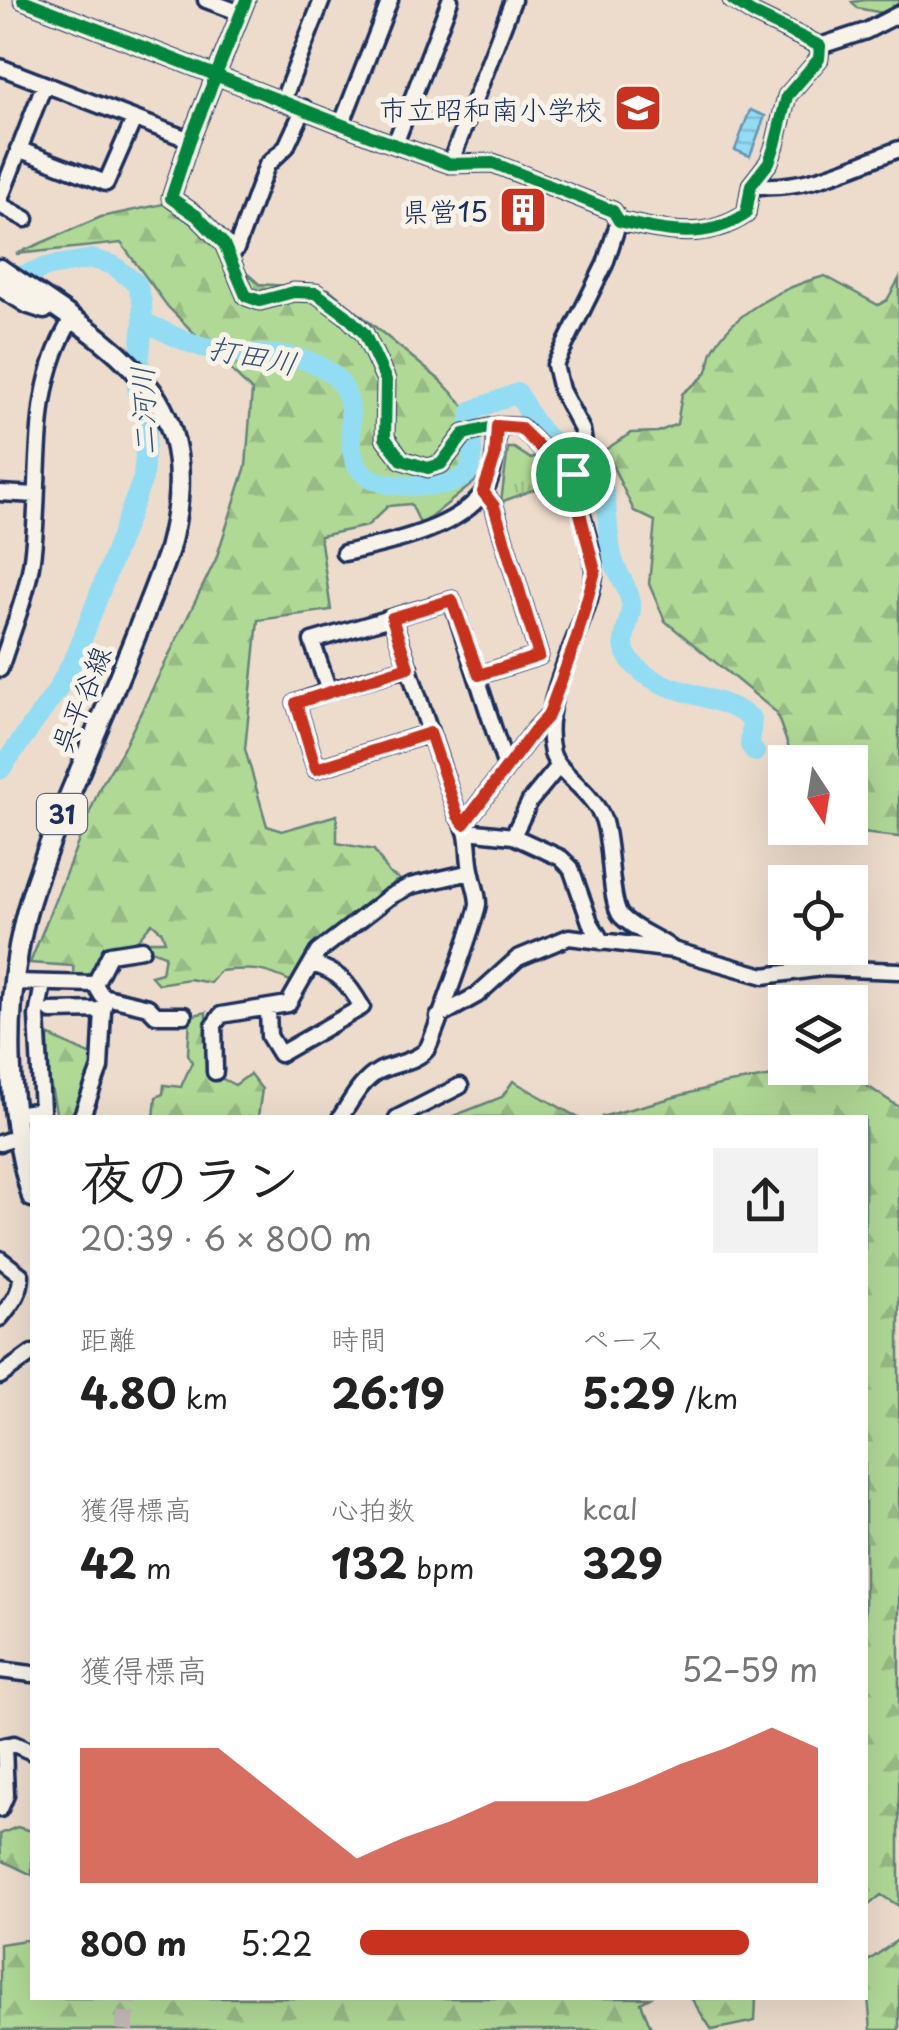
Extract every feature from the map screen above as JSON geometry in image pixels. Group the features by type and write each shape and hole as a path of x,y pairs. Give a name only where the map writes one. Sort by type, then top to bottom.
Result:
{"main road":[{"name":"呉平谷線","path":"0,269 36,302"},
{"name":"呉平谷線","path":"0,286 72,319 110,344 141,374 155,395 175,444 180,494 169,548 43,859 26,918 14,982 11,1031 15,1114 9,1140 30,1192"}],"street":[{"path":"22,0 450,164 492,162 613,211 619,221 599,277 555,365 561,390 582,430 573,486 595,571 576,640 548,716 506,767 466,827"},
{"path":"206,0 244,6 190,140 172,198 197,216 230,254 246,296 260,301 294,292 316,294 364,333 386,380 385,438 402,460 428,468 441,464 468,433 497,426 520,428 573,474"},
{"path":"283,100 322,0"},
{"path":"342,123 390,0"},
{"path":"395,144 450,0"},
{"path":"450,164 513,0"},
{"path":"732,0 820,46 866,31 899,14"},
{"path":"619,221 666,232 699,231 730,225 746,214 751,185 769,162 786,96 819,60 820,46"},
{"path":"0,67 190,140"},
{"path":"26,219 0,205 44,84"},
{"path":"230,254 236,249 268,164 286,147 304,108"},
{"path":"18,149 106,183 134,119"},
{"path":"751,185 798,185 899,149"},
{"path":"0,669 32,560 46,378 72,319"},
{"path":"344,553 415,536 445,522 483,492 495,457 497,426"},
{"path":"479,675 539,656 494,506 483,492"},
{"path":"0,493 36,495"},
{"path":"329,691 312,641 452,600 506,767"},
{"path":"342,1115 359,1087 376,1073 424,1054 435,1036 438,1018 477,914 477,888 471,872 466,827 458,816 392,618"},
{"path":"408,667 296,703 316,769 430,733"},
{"path":"548,716 551,747 558,767 587,792 602,818 612,864 613,899 621,916 673,950"},
{"path":"513,836 530,801 558,767"},
{"path":"466,827 513,836 561,858 571,868 590,922 602,942"},
{"path":"215,1072 214,1024 221,1015 288,1004 318,952 389,898 410,886 471,872"},
{"path":"438,1018 477,995 504,968 532,949 569,937 673,950 764,976 822,968 899,971"},
{"path":"95,984 110,954 142,949"},
{"path":"268,1010 270,1036 280,1054 362,1007 347,980 312,964"},
{"path":"14,982 95,984"},
{"path":"15,1114 42,1110 37,1016 44,984"},
{"path":"82,1115 100,1068 104,1003 95,984"},
{"path":"50,1011 104,1003 148,1007 156,1015 184,1015"},
{"path":"403,1115 460,1086"},
{"path":"0,1259 21,1275 17,1296 0,1318"},
{"path":"0,1376 30,1355"},
{"path":"0,1670 30,1674"},
{"path":"0,1809 6,1795 2,1747 14,1744 30,1751"}],"green space":[{"path":"852,2 899,2 888,14 857,8"},
{"path":"168,203 259,284 329,289 441,381 467,409 476,481 421,525 411,504 388,506 367,526 320,536 331,610 258,620 245,749 267,826 282,831 337,815 337,843 374,850 389,873 399,879 313,945 292,982 258,970 241,969 220,971 210,983 189,979 158,984 151,976 162,973 165,955 145,948 149,941 165,941 152,923 132,946 117,948 91,982 74,981 73,966 30,963 100,787 121,753 216,559 246,466 252,391 168,307 121,243 16,254 101,217"},
{"path":"825,276 878,305 887,300 899,279 899,837 868,834 868,745 788,745 776,712 665,621 649,584 655,521 634,511 605,450 631,433 658,432 677,424 682,394 706,373 722,336 762,302"},
{"path":"508,448 531,459 536,457 554,482 501,502"},
{"path":"206,1012 207,1071 235,1085 250,1074 262,1089 258,1115 154,1115 156,1097 163,1094 164,1085 181,1087 192,1062 188,1054 190,1016"},
{"path":"48,1035 98,1058 78,1115 57,1115 49,1077"},
{"path":"768,1077 768,1085 866,1085 899,1107 899,1906 881,1895 868,1906 868,1115 608,1115 723,1084"},
{"path":"513,1081 573,1115 456,1115 502,1097"},
{"path":"17,1827 30,1830 30,1874 1,1860 0,1834"},
{"path":"30,1939 30,2000 646,2000 641,2003 652,2030 0,2030 0,1944"},
{"path":"899,1939 899,2030 871,2030 868,1961"},
{"path":"692,2000 756,2000 755,2021 712,2030"}],"water":[{"path":"750,110 765,116 750,156 735,150"}],"waterway":[{"name":"二河川","path":"0,283 50,266 92,259 113,265 137,284 143,322 137,388 147,429 143,478 77,653 56,692 0,770"},
{"name":"打田川","path":"143,322 206,348 303,359 332,374 345,390 357,465 370,478 395,485 440,485 463,477 471,463 473,410 518,393 543,433 584,455 600,477 611,549 631,603 624,641 626,654 656,681 723,703 752,719 750,745 755,752"}],"tunnel":[{"path":"124,2030 128,2000"}],"cycle path":[{"path":"23,0 450,164 493,163 613,211 619,221 684,232 715,228 746,214 751,185 769,162 787,96 819,59 820,46 732,0"},
{"path":"246,0 171,198 197,216 224,244 246,296 260,301 294,292 316,293 364,333 386,380 385,438 402,460 428,468 441,464 464,434 497,426 520,427 573,474"}],"place":[{"name":"市立昭和南小学校","path":"638,108"},
{"name":"県営15","path":"523,210"}],"route":[{"path":"497,426 520,428 573,474 595,571 576,640 548,716 464,824 430,733 316,769 296,703 408,667 392,618 452,600 479,675 539,656 494,506 483,492 495,457 497,426"}]}
